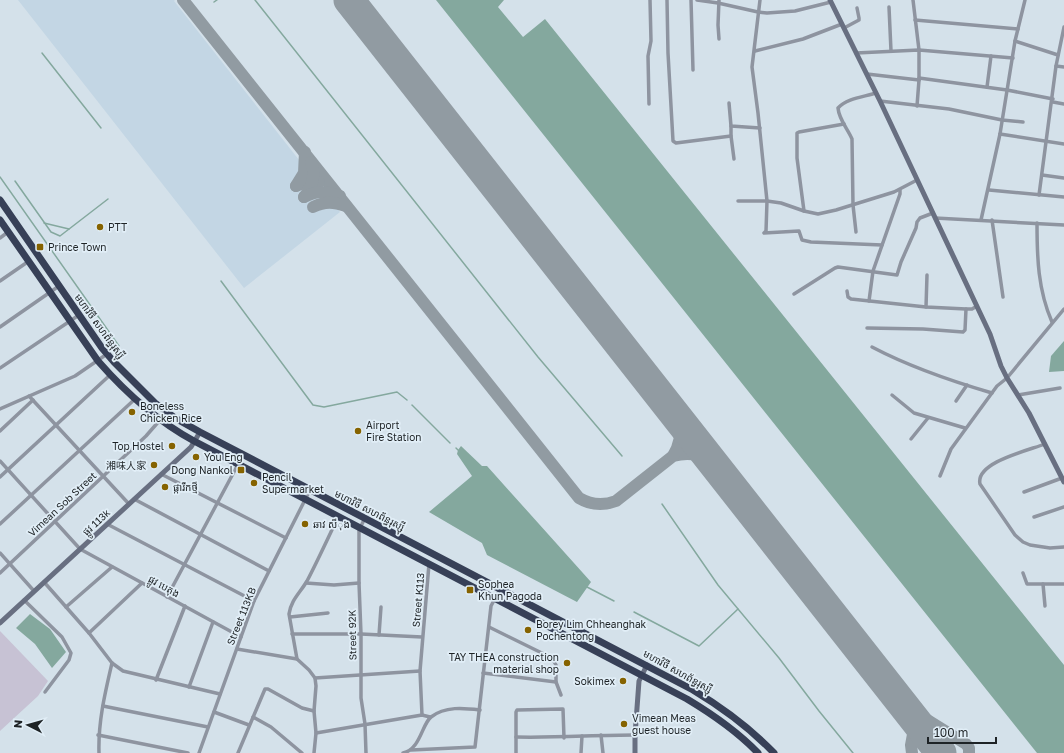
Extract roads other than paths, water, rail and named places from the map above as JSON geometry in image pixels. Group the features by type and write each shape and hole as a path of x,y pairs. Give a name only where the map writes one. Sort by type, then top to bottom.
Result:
{"highway":[{"name":"មហាវិថី សហព័ន្ធរុស្ស៊ី","path":"0,200 107,354 128,378 148,397 166,411 200,432 243,455 648,665 693,690 716,704 745,725 774,753"},
{"name":"មហាវិថី សហព័ន្ធរុស្ស៊ី","path":"0,220 98,361 135,399 160,420 194,442 495,598 702,708 737,734 758,753"}],"street":[{"path":"649,104 648,56 651,41 650,0"},
{"path":"667,0 668,53 673,141 676,143 731,136"},
{"path":"691,0 693,70"},
{"path":"697,0 719,1 758,12 767,13 795,11 830,1 867,74 936,218 990,334 1001,366 1033,419 1063,480 1024,492"},
{"path":"760,0 752,67 767,201 766,231 764,233 799,231 802,240 812,242 882,245"},
{"path":"913,0 919,50 917,106"},
{"path":"981,220 989,190 1000,134 1015,41 1025,0"},
{"path":"719,1 719,39"},
{"path":"889,7 892,51"},
{"path":"755,51 803,39 859,20 860,18 856,8"},
{"path":"915,20 1018,29"},
{"path":"1039,195 1053,101 1056,66 1064,27"},
{"path":"1015,41 1058,55"},
{"path":"856,53 919,50 1012,58"},
{"path":"987,87 991,56"},
{"path":"1056,66 1064,67"},
{"path":"867,74 1007,90 1064,104"},
{"path":"856,232 853,205 852,139 838,111 840,106 850,100 876,93"},
{"path":"880,101 949,109 1002,120 1023,122"},
{"path":"729,103 734,158"},
{"path":"804,211 798,158 797,133 844,124"},
{"path":"731,126 760,128"},
{"path":"1000,134 1064,144"},
{"path":"1042,175 1064,178"},
{"path":"738,201 767,201 780,203 818,214 836,210 900,190 917,180"},
{"path":"869,301 873,272 900,194 900,190"},
{"path":"989,190 1064,197"},
{"path":"794,294 834,268 843,267 897,275 917,222 920,218 933,213"},
{"path":"936,218 1064,225"},
{"path":"992,220 1003,297"},
{"path":"1037,223 1037,256 1043,298 1052,322"},
{"path":"0,238 8,232"},
{"path":"0,281 29,262"},
{"path":"926,307 927,275"},
{"path":"0,327 59,286"},
{"path":"847,291 848,297 852,299 869,301 926,307 966,309 972,309 977,306"},
{"path":"867,328 923,329 963,332 965,330 966,309"},
{"path":"940,476 950,449 965,428 997,386 1007,378 1064,309"},
{"path":"0,368 69,320 80,315"},
{"path":"872,347 897,360 992,393"},
{"path":"0,409 75,376 107,354"},
{"path":"0,477 110,375"},
{"path":"956,401 967,385"},
{"path":"1018,395 1060,388"},
{"path":"892,395 914,413 965,428"},
{"path":"29,396 129,504"},
{"path":"0,524 135,399"},
{"path":"0,431 33,400"},
{"name":"Vimean Sob Street","path":"0,573 146,436 166,411"},
{"path":"911,439 928,418"},
{"name":"ផ្លូវ 113k","path":"0,623 162,474 191,446 200,432"},
{"path":"1045,444 992,464 980,476 979,481 1015,535 1023,542 1030,545 1050,548 1064,547"},
{"path":"167,597 243,455"},
{"name":"ផ្លូវ បេតុង","path":"0,461 80,549 241,637"},
{"path":"162,474 286,538"},
{"name":"Street 113KB","path":"199,753 254,601 310,490"},
{"path":"134,499 201,533 269,571"},
{"path":"1034,517 1064,507"},
{"path":"297,659 290,617 292,601 306,582 338,517"},
{"name":"Street 92K","path":"365,518 359,530 359,583 361,634 360,675 361,698 365,724 366,753"},
{"path":"107,524 254,601"},
{"path":"0,553 34,591"},
{"name":"Street K113","path":"422,716 420,671 429,564"},
{"path":"66,607 112,567"},
{"path":"1023,573 1026,583 1064,584"},
{"path":"44,582 89,633 112,663 123,671 220,694"},
{"path":"306,582 334,585 359,583"},
{"path":"89,633 142,583"},
{"path":"1043,584 1045,606"},
{"path":"403,753 475,747 491,606 500,588"},
{"path":"24,600 62,637 72,652 70,660 45,692"},
{"path":"156,680 185,606"},
{"path":"379,635 381,607"},
{"path":"290,617 328,613"},
{"path":"189,687 213,622"},
{"path":"489,628 552,658 556,665 556,682 561,695"},
{"path":"292,634 361,634 422,637"},
{"path":"237,649 297,659 310,670 315,678 316,686 314,711 316,733 314,753"},
{"path":"99,753 98,735 102,706 112,663"},
{"path":"635,753 639,681 648,665"},
{"path":"315,678 420,671"},
{"path":"483,673 556,682"},
{"path":"238,753 265,689 268,689 302,708 314,711"},
{"path":"102,706 208,727"},
{"path":"408,752 421,736 430,718 447,710 458,708 480,710"},
{"path":"516,753 517,710 563,709 564,738"},
{"path":"214,712 250,725"},
{"path":"253,716 271,727 302,753"},
{"path":"316,733 422,716 430,718"},
{"path":"98,735 188,753"},
{"path":"516,737 564,738 601,735 635,735"},
{"path":"601,735 603,753"},
{"path":"581,753 582,736"}],"waterway":[{"path":"255,0 538,357 622,456"},
{"path":"42,53 101,128"},
{"path":"0,177 119,346"},
{"path":"15,181 51,232 60,236 108,199"},
{"path":"44,223 69,229"},
{"path":"221,281 313,405 324,407 397,392 407,400"},
{"path":"412,405 450,443"},
{"path":"662,504 718,585 779,658 853,753"},
{"path":"587,587 614,601"},
{"path":"634,612 699,646 738,609"}],"place":[{"name":"PTT","path":"100,227"},
{"name":"Prince Town","path":"40,247"},
{"name":"Boneless Chicken Rice","path":"132,412"},
{"name":"Airport Fire Station","path":"358,431"},
{"name":"Top Hostel","path":"172,446"},
{"name":"You Eng","path":"196,457"},
{"name":"湘味人家","path":"154,465"},
{"name":"Dong Nankol","path":"241,470"},
{"name":"Pencil Supermarket","path":"254,483"},
{"name":"ផ្ការីកថ្មី","path":"165,487"},
{"name":"ឆាវ សីុង","path":"305,524"},
{"name":"Sophea Khun Pagoda","path":"470,590"},
{"name":"Borey Lim Chheanghak Pochentong","path":"528,630"},
{"name":"TAY THEA construction material shop","path":"567,663"},
{"name":"Sokimex","path":"623,681"},
{"name":"Vimean Meas guest house","path":"624,724"}]}
